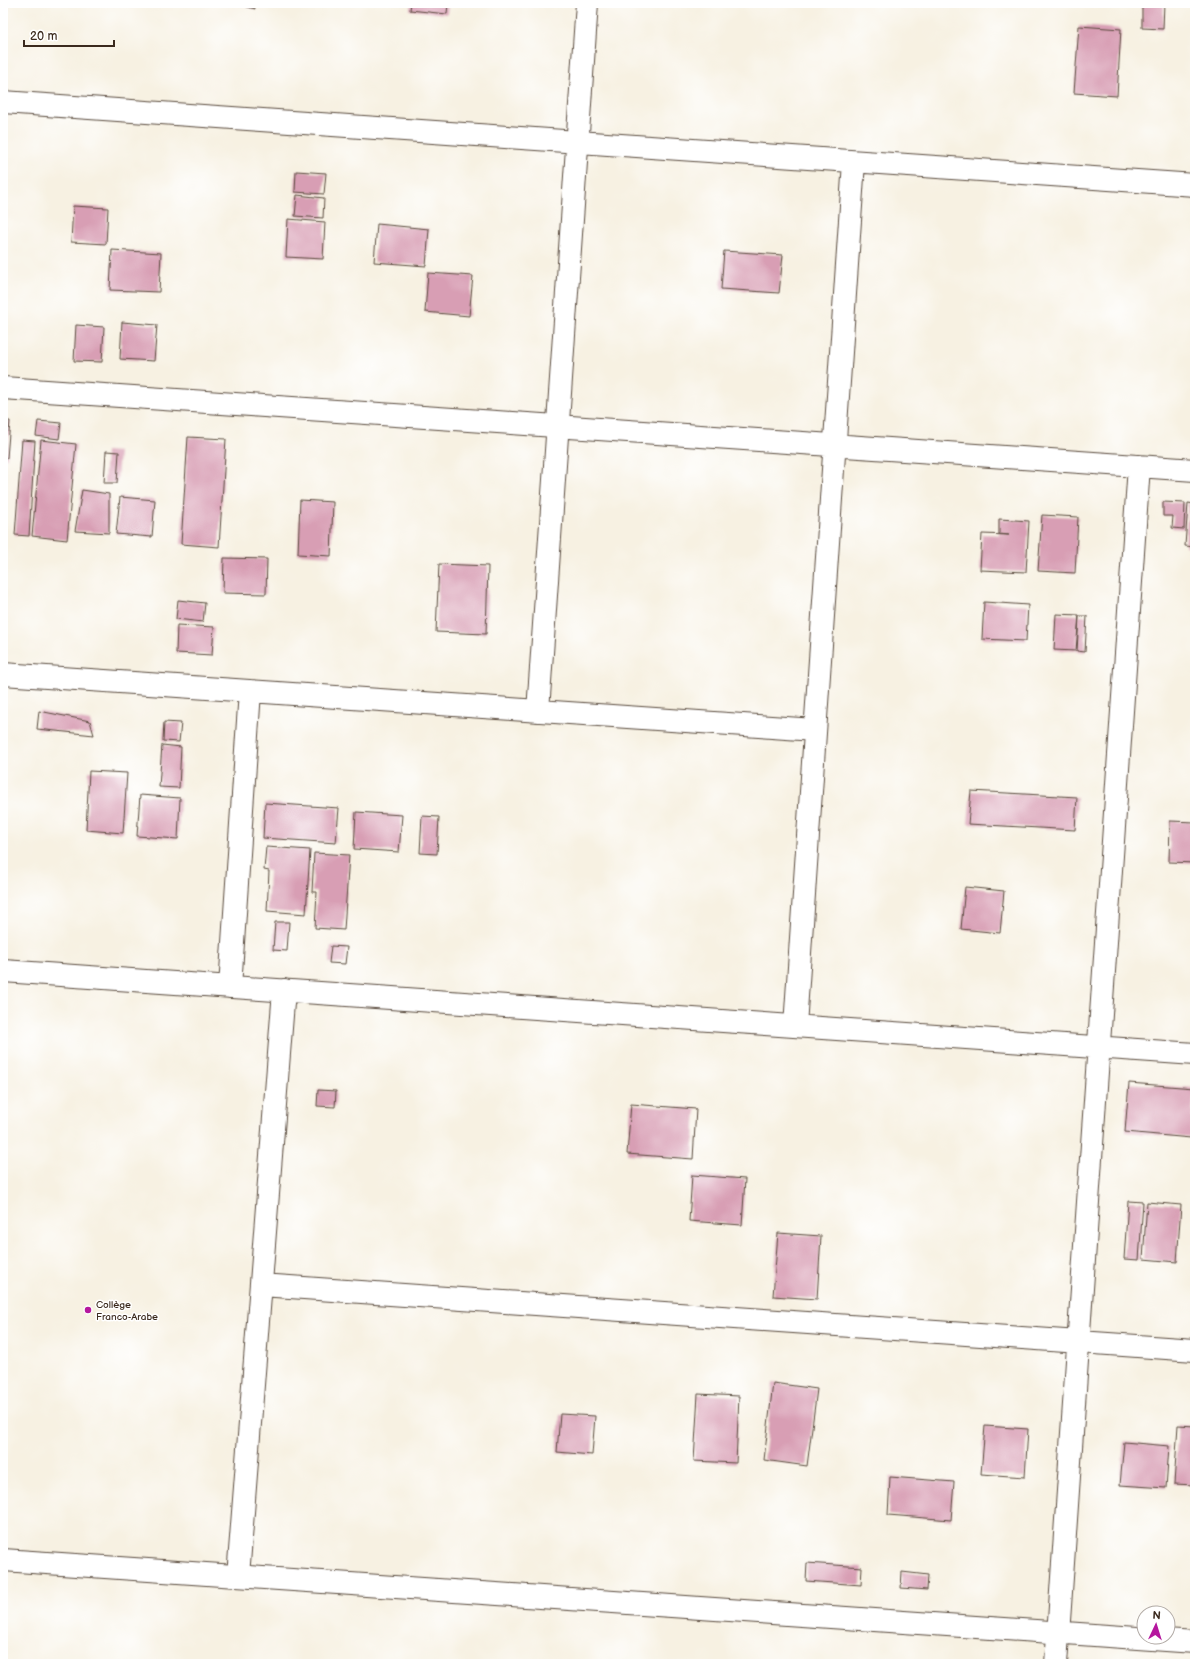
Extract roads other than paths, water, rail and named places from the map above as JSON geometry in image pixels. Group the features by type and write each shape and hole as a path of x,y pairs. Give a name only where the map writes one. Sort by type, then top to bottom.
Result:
{"street":[{"path":"538,711 587,3"},
{"path":"3,102 1195,185"},
{"path":"795,1026 854,162"},
{"path":"3,388 1195,470"},
{"path":"1056,1664 1139,466"},
{"path":"3,674 815,730"},
{"path":"230,987 250,691"},
{"path":"3,971 1195,1054"},
{"path":"238,1576 284,990"},
{"path":"261,1284 1195,1350"},
{"path":"3,1560 1195,1642"}],"place":[{"name":"Collège Franco-Arabe","path":"88,1310"}]}
